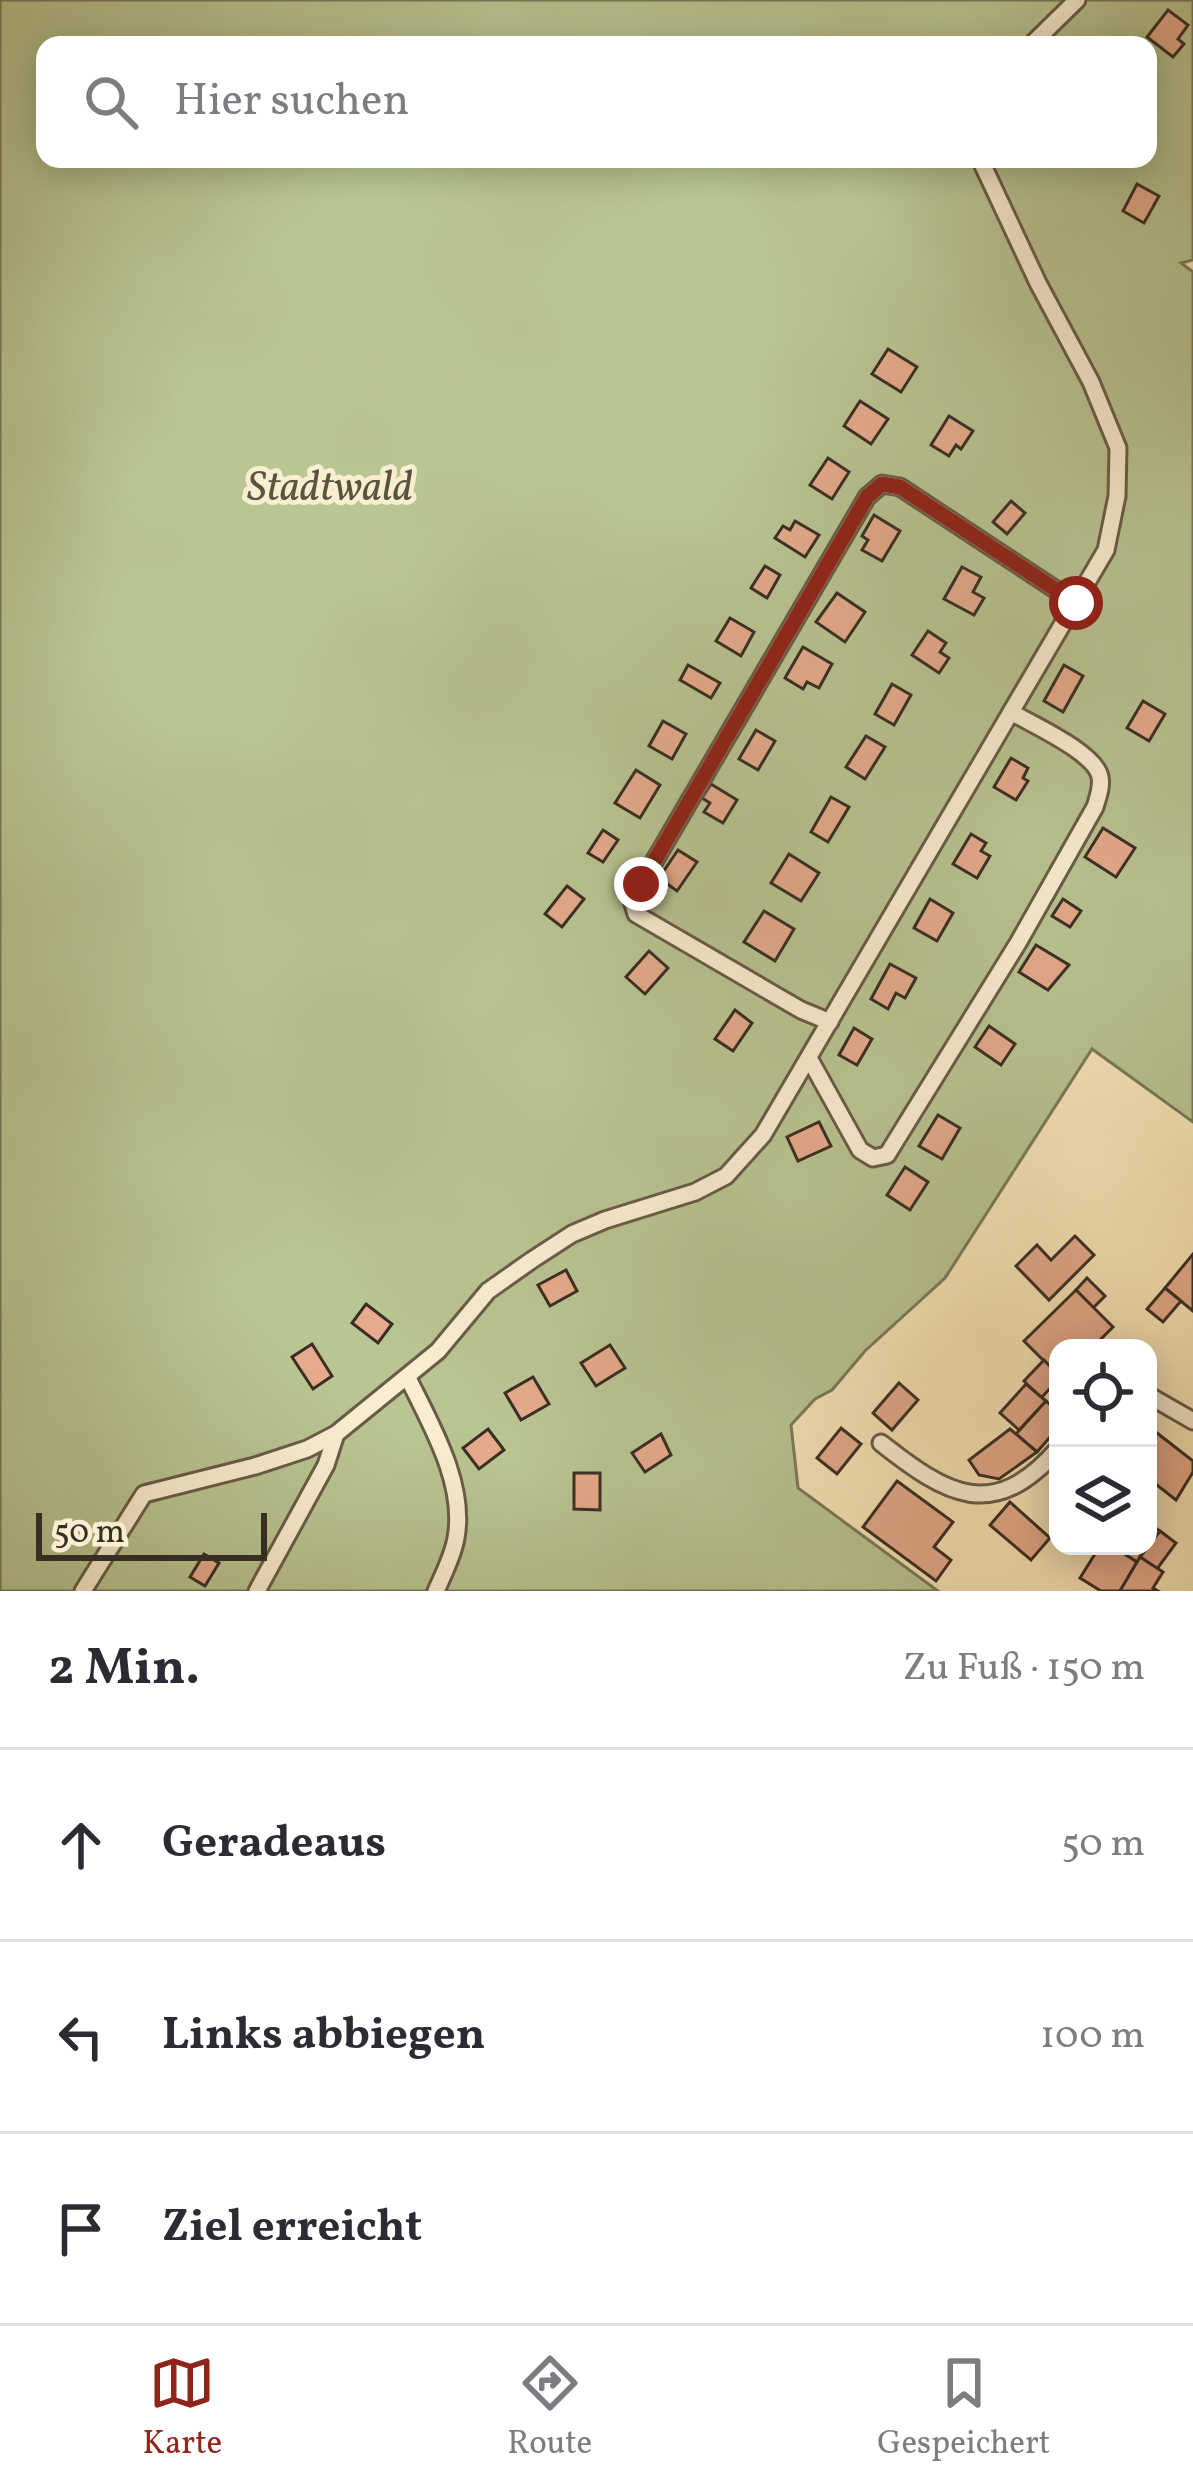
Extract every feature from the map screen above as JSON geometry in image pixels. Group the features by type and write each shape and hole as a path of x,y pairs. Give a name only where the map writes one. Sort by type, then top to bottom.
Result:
{"lane":[{"path":"1040,36 1077,0"},
{"path":"83,1591 144,1493 254,1466 336,1434 438,1351 488,1291 572,1234 695,1192 726,1176 763,1135 1106,550 1117,496 1118,448 1091,382 984,168"},
{"path":"830,1022 654,925 636,914 633,904 855,517 882,484 900,487 1076,603"},
{"path":"808,1058 860,1150 873,1159 887,1155 1018,943 1100,791 1100,773 1092,759 1011,712"},
{"path":"408,1378 448,1468 458,1510 456,1541 436,1591"},
{"path":"1157,1399 1193,1421"},
{"path":"257,1591 326,1466 336,1434"},
{"path":"881,1443 924,1477 953,1492 1004,1491 1026,1480 1049,1458"}],"green space":[{"name":"Stadtwald","path":"0,0 1193,0 1193,260 1181,263 1193,272 1193,1122 1092,1049 945,1278 791,1425 798,1488 938,1591 0,1591"}],"building":[{"path":"1168,10 1188,25 1178,39 1184,44 1173,57 1157,45 1157,36 1148,36"},
{"path":"1137,184 1159,196 1144,223 1123,211"},
{"path":"888,349 917,367 901,392 872,374"},
{"path":"860,401 888,419 871,444 844,426"},
{"path":"949,416 973,431 961,449 956,445 949,456 931,445"},
{"path":"828,458 849,472 832,499 810,485"},
{"path":"1011,501 1025,513 1007,534 993,522"},
{"path":"874,515 900,531 882,561 862,550 868,540 862,536"},
{"path":"795,521 819,535 805,557 775,538 783,526 790,530"},
{"path":"765,566 780,575 767,598 751,588"},
{"path":"962,567 981,577 973,592 984,598 974,615 944,599"},
{"path":"837,593 865,612 845,642 816,622"},
{"path":"730,618 754,632 741,656 716,641"},
{"path":"928,631 946,643 940,652 949,658 939,673 912,655"},
{"path":"803,647 832,664 819,688 807,682 803,689 785,678"},
{"path":"688,665 720,683 711,698 680,680"},
{"path":"1064,665 1083,676 1063,712 1044,701"},
{"path":"892,684 911,695 894,725 875,714"},
{"path":"1143,701 1165,714 1149,741 1127,728"},
{"path":"663,721 686,734 672,759 649,746"},
{"path":"756,730 775,741 758,770 739,759"},
{"path":"866,736 885,747 865,779 846,767"},
{"path":"1011,758 1028,768 1023,778 1028,781 1016,800 994,787"},
{"path":"636,770 660,785 640,818 615,803"},
{"path":"711,784 737,800 723,823 704,812 710,803 702,798"},
{"path":"831,797 849,807 828,842 811,832"},
{"path":"1103,828 1135,848 1116,877 1085,857"},
{"path":"603,830 618,840 603,862 588,853"},
{"path":"971,834 986,843 981,851 990,856 977,878 953,864"},
{"path":"678,850 697,862 677,891 659,878"},
{"path":"789,854 819,873 801,901 771,883"},
{"path":"567,886 584,899 562,927 545,914"},
{"path":"930,899 953,913 937,941 914,928"},
{"path":"1063,899 1081,911 1070,927 1052,916"},
{"path":"764,911 794,929 775,961 744,942"},
{"path":"1036,945 1069,965 1048,990 1019,972"},
{"path":"649,951 668,968 645,994 626,977"},
{"path":"890,964 916,978 905,998 896,993 888,1009 871,999"},
{"path":"735,1010 752,1023 733,1051 715,1039"},
{"path":"989,1026 1015,1044 1001,1065 975,1047"},
{"path":"854,1028 872,1039 857,1065 839,1055"},
{"path":"938,1115 960,1128 942,1159 919,1146"},
{"path":"819,1122 831,1146 798,1161 787,1137"},
{"path":"905,1167 928,1182 910,1210 887,1195"},
{"path":"1075,1236 1094,1255 1049,1300 1016,1266 1037,1245 1051,1260"},
{"path":"1193,1254 1193,1311 1165,1288"},
{"path":"566,1270 577,1291 550,1306 538,1285"},
{"path":"1087,1278 1105,1296 1093,1308 1076,1290"},
{"path":"1165,1288 1181,1301 1163,1322 1147,1309"},
{"path":"1076,1290 1113,1327 1101,1339 1049,1339 1049,1366 1024,1341"},
{"path":"366,1304 392,1324 378,1343 352,1323"},
{"path":"312,1344 332,1376 313,1389 292,1357"},
{"path":"610,1345 625,1368 596,1386 581,1363"},
{"path":"1044,1360 1049,1365 1049,1390 1041,1398 1024,1381"},
{"path":"533,1377 549,1404 521,1420 505,1393"},
{"path":"899,1383 918,1400 892,1430 873,1413"},
{"path":"1026,1384 1046,1401 1019,1430 1000,1413"},
{"path":"1046,1401 1049,1404 1049,1438 1037,1452 1016,1434"},
{"path":"841,1428 861,1444 837,1474 817,1458"},
{"path":"488,1429 504,1450 479,1469 463,1448"},
{"path":"1010,1429 1037,1452 999,1479 979,1475 969,1460"},
{"path":"1157,1433 1193,1461 1193,1472 1176,1500 1157,1485"},
{"path":"661,1434 671,1455 645,1472 632,1453"},
{"path":"574,1473 600,1473 600,1510 574,1509"},
{"path":"897,1481 953,1522 934,1547 951,1560 936,1581 863,1527"},
{"path":"1010,1502 1049,1539 1031,1560 990,1525"},
{"path":"1160,1531 1176,1543 1157,1569 1140,1557 1157,1555"},
{"path":"204,1554 219,1563 205,1586 190,1577"},
{"path":"1094,1555 1126,1555 1137,1562 1120,1591 1101,1591 1080,1578"},
{"path":"1140,1557 1163,1572 1153,1588 1158,1591 1120,1591"}],"route":[{"path":"641,884 867,497 882,484 900,487 1076,603"}]}
